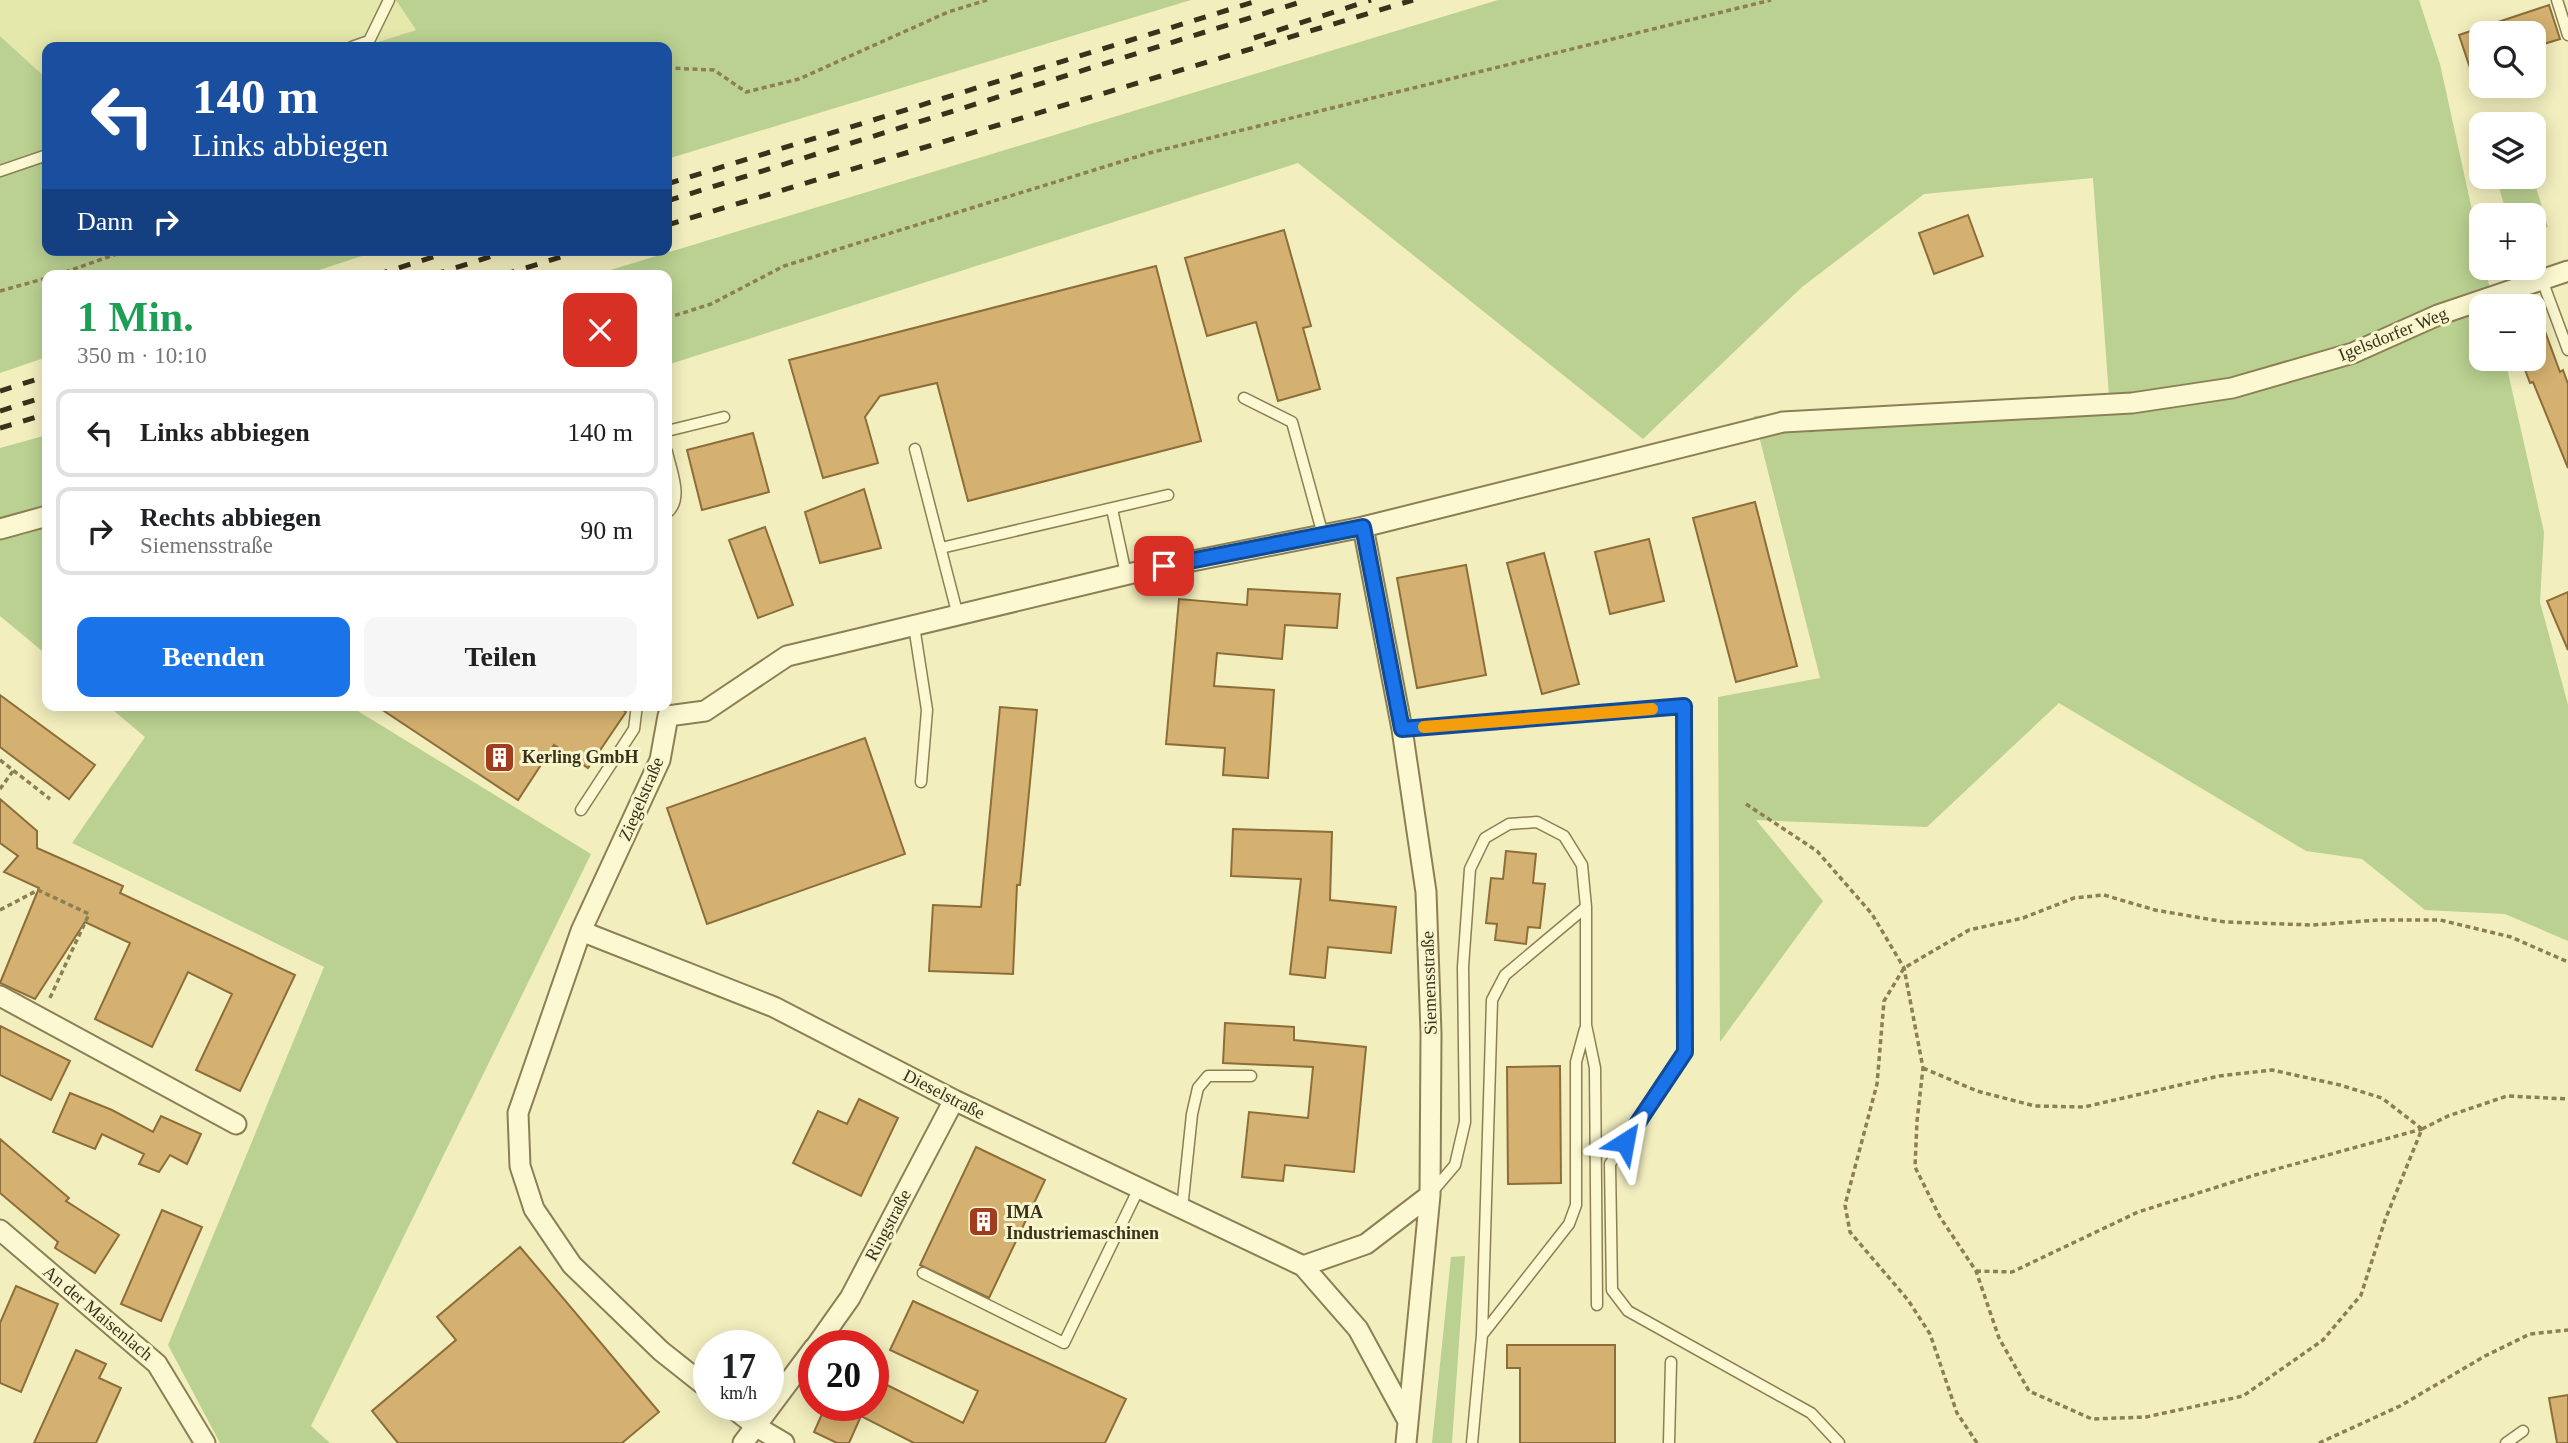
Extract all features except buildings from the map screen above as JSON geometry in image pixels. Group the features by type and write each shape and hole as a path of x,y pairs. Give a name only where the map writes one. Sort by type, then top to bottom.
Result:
{"street":[{"name":"Igelsdorfer Weg","path":"2546,279 2568,271"},
{"name":"Igelsdorfer Weg","path":"1363,527 1783,422 2132,403 2232,388 2353,353 2438,315 2542,280"},
{"path":"0,529 42,517"},
{"name":"Ziegelstraße","path":"693,1376 661,1351 572,1265 534,1209 520,1166 518,1113 581,931 660,761 667,711 705,711 787,656 1126,574 1363,527"},
{"name":"Siemensstraße","path":"1363,527 1402,729 1426,892 1431,1033 1430,1195 1406,1443"},
{"name":"Dieselstraße","path":"581,931 774,1007 954,1100 1303,1266 1358,1329 1408,1422"},
{"path":"0,996 236,1124"},
{"name":"Ringstraße","path":"827,1330 850,1298 954,1100"},
{"path":"1303,1266 1366,1244 1430,1195"},
{"name":"An der Maisenlach","path":"0,1230 157,1364 205,1443"},
{"name":"Ringstraße","path":"743,1443 798,1370"},
{"path":"749,1421 784,1443"}],"lane":[{"path":"366,42 389,0"},
{"path":"2557,0 2568,35"},
{"path":"0,171 42,157"},
{"path":"2542,280 2568,350"},
{"path":"1244,398 1292,422 1322,535"},
{"path":"672,430 724,417"},
{"path":"915,449 958,616"},
{"path":"672,475 676,503 672,507"},
{"path":"941,548 1168,495"},
{"path":"1112,509 1126,574"},
{"path":"914,626 927,710 922,782"},
{"path":"1402,729 1684,706 1685,1052 1610,1164 1612,1290 1628,1311 1811,1413 1839,1443"},
{"path":"581,810 634,729 636,711"},
{"path":"1430,1195 1455,1165 1465,1122 1463,967 1470,869 1485,838 1509,824 1537,822 1564,836 1582,865 1586,907 1586,1025 1595,1069 1597,1305"},
{"path":"1472,1443 1482,1335 1492,1000 1505,975 1586,907"},
{"path":"1482,1335 1569,1224 1576,1205 1576,1062 1586,1025"},
{"path":"1182,1209 1192,1114 1198,1088 1208,1076 1251,1076"},
{"path":"923,1273 1064,1343 1139,1188"},
{"path":"1669,1443 1671,1362"},
{"path":"2506,1443 2523,1431"}],"path":[{"path":"672,68 714,69 746,92 799,79 948,12 987,0"},
{"path":"672,316 710,304 784,265 1149,153 1771,0"},
{"path":"71,270 111,256"},
{"path":"0,291 42,279"},
{"path":"0,760 50,799"},
{"path":"0,789 14,771"},
{"path":"1746,804 1817,851 1872,914 1904,968 1923,1068 1915,1167 1940,1217 1976,1271 1999,1338 2029,1391 2092,1419 2146,1417 2243,1396 2323,1340 2361,1295 2385,1220 2423,1129"},
{"path":"0,910 38,890 89,915 41,1018"},
{"path":"1977,1443 1957,1413 1930,1334 1908,1300 1850,1232 1845,1205 1877,1084 1884,1001 1904,968 1969,930 2023,918 2074,898 2104,895 2155,910 2225,922 2313,925 2378,920 2440,920 2511,937 2568,962"},
{"path":"1923,1068 1977,1091 2047,1107 2084,1107 2219,1076 2272,1070 2340,1085 2382,1098 2423,1129"},
{"path":"1976,1271 2012,1272 2138,1212 2255,1175 2423,1129 2448,1116 2507,1096 2568,1098"},
{"path":"2319,1443 2400,1406 2485,1356 2530,1334 2568,1330"}],"green space":[{"path":"0,0 396,0 416,30 378,42 42,42 42,74 0,36"},
{"path":"396,0 1191,0 672,157 672,42 378,42 416,30"},
{"path":"1498,0 2419,0 2440,64 2470,203 2469,280 2488,280 2491,294 2469,294 2469,371 2508,371 2544,532 2540,602 2568,705 2568,941 2505,914 2425,910 2362,859 2306,851 2059,703 1927,827 1756,820 1823,901 1720,1042 1718,697 1820,678 1754,416 2109,396 2093,178 1924,194 1802,287 1643,439 1298,163 672,363 672,270 610,270 656,256 672,256 672,251"},
{"path":"0,36 42,74 42,256 362,256 319,270 42,270 42,359 0,373"},
{"path":"2499,189 2537,189 2541,203 2504,203"},
{"path":"42,436 42,651 0,616 0,448"},
{"path":"114,711 358,711 591,854 311,1426 330,1443 220,1443 168,1345 324,967 72,843 145,737"},
{"path":"1465,1256 1452,1443 1432,1443 1451,1257"}],"railway":[{"path":"672,182 1260,0"},
{"path":"672,199 1307,0"},
{"path":"1254,38 1371,0"},
{"path":"672,223 1413,0"},
{"path":"392,270 436,256"},
{"path":"449,270 492,256"},
{"path":"519,270 564,256"},
{"path":"0,391 42,378"},
{"path":"0,411 42,398"},
{"path":"0,428 42,415"}],"slow traffic":[{"path":"1424,727 1652,709"}],"place":[{"name":"Kerling GmbH","path":"499,757"},
{"name":"IMA Industriemaschinen","path":"983,1222"}],"route":[{"path":"1164,566 1363,527 1402,729 1684,706 1685,1052 1625,1142"}]}
